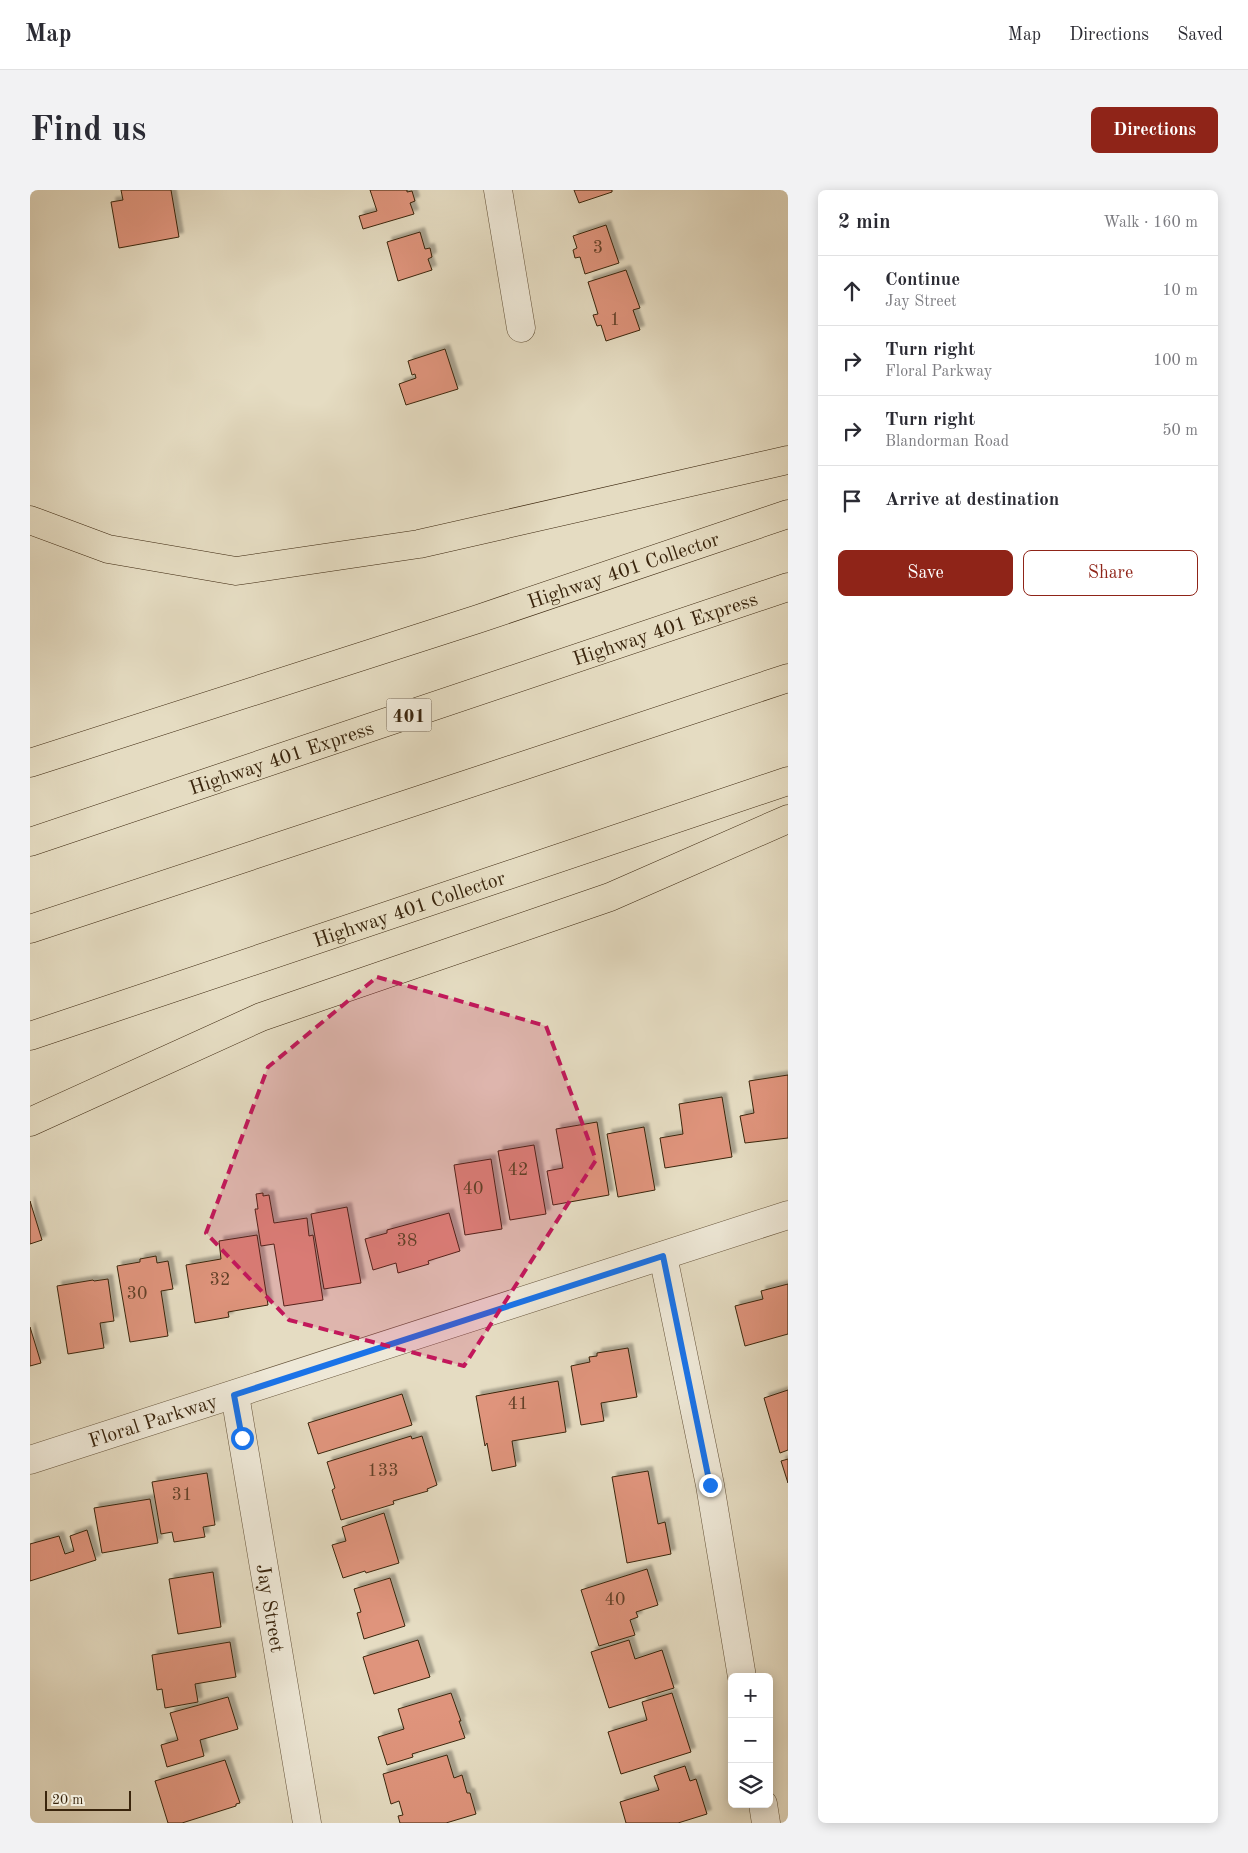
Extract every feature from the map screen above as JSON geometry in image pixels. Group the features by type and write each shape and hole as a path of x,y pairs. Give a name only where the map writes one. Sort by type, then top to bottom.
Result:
{"highway":[{"path":"30,520 108,549 236,571 420,544 788,460"},
{"name":"Highway 401 Collector","path":"30,762 478,619 788,514"},
{"name":"Highway 401 Express","path":"30,842 788,586"},
{"path":"30,929 788,678"},
{"name":"Highway 401 Collector","path":"30,1036 788,781"},
{"path":"30,1122 260,1017 610,896 788,819"}],"street":[{"path":"498,190 521,328"},
{"name":"Floral Parkway","path":"30,1460 788,1216"},
{"path":"663,1256 710,1485 741,1673"},
{"name":"Jay Street","path":"234,1395 307,1823"},
{"path":"764,1808 766,1823"}],"highlighted area":[{"path":"377,977 546,1026 596,1160 464,1366 289,1320 206,1233 268,1067"}],"building":[{"path":"121,190 171,190 179,237 119,248 111,202 123,200"},
{"path":"370,190 412,191 415,201 410,203 414,214 363,229 359,216 377,211"},
{"path":"574,190 612,190 612,192 579,203"},
{"path":"606,225 619,263 585,274 580,257 575,258 573,250 577,248 573,236"},
{"path":"420,232 425,249 430,248 432,257 428,259 432,270 398,281 387,242"},
{"path":"626,270 640,308 633,310 640,330 606,341 601,325 597,326 593,315 598,314 588,282"},
{"path":"445,349 458,389 406,405 399,384 416,378 415,374 412,375 408,361"},
{"path":"788,1075 788,1138 745,1143 740,1116 754,1113 749,1081"},
{"path":"722,1097 732,1157 665,1168 660,1138 683,1134 679,1104"},
{"path":"597,1122 609,1195 553,1205 547,1171 563,1168 556,1129"},
{"path":"644,1127 655,1190 618,1197 607,1134"},
{"path":"534,1145 546,1214 510,1220 498,1151"},
{"path":"491,1159 502,1229 465,1235 454,1165"},
{"path":"263,1193 263,1196 269,1195 274,1223 307,1218 309,1236 313,1235 323,1300 284,1306 274,1244 261,1246 255,1209 258,1209 256,1194"},
{"path":"30,1201 42,1240 30,1244"},
{"path":"347,1207 361,1283 324,1289 311,1214"},
{"path":"449,1213 460,1251 428,1261 429,1264 398,1273 396,1263 373,1270 365,1239 387,1233 387,1230"},
{"path":"257,1235 268,1305 228,1312 229,1317 195,1323 186,1265 221,1259 219,1241"},
{"path":"156,1256 157,1263 168,1261 173,1289 161,1291 168,1336 130,1342 117,1266 140,1262 140,1259"},
{"path":"108,1279 114,1321 100,1323 104,1348 68,1354 57,1286"},
{"path":"788,1284 788,1334 745,1346 735,1306 763,1299 761,1291"},
{"path":"30,1327 41,1363 30,1366"},
{"path":"628,1348 637,1397 601,1403 604,1421 581,1425 571,1366 590,1362 589,1357 597,1356 597,1353"},
{"path":"558,1381 566,1432 512,1441 516,1466 492,1471 487,1443 485,1446 476,1396"},
{"path":"788,1390 788,1450 780,1453 764,1398"},
{"path":"402,1394 412,1425 318,1454 308,1423"},
{"path":"411,1436 412,1439 422,1436 437,1485 427,1489 428,1491 393,1501 394,1504 341,1520 332,1490 335,1488 327,1462"},
{"path":"788,1459 788,1483 781,1461"},
{"path":"648,1471 658,1524 665,1522 671,1554 627,1563 612,1477"},
{"path":"207,1473 215,1525 203,1527 205,1537 174,1542 172,1532 161,1534 152,1482"},
{"path":"150,1499 158,1543 102,1553 94,1508"},
{"path":"384,1513 399,1563 343,1578 332,1545 346,1541 342,1527"},
{"path":"87,1530 96,1560 30,1581 30,1544 59,1536 65,1554 74,1551 70,1536"},
{"path":"647,1569 658,1605 636,1612 638,1617 630,1620 635,1635 599,1646 581,1590"},
{"path":"213,1572 221,1627 178,1634 169,1579"},
{"path":"390,1578 405,1626 364,1639 357,1613 361,1612 354,1589"},
{"path":"418,1640 430,1677 374,1694 363,1657"},
{"path":"629,1640 635,1659 662,1650 674,1688 609,1708 591,1652"},
{"path":"230,1642 236,1677 195,1684 198,1702 165,1708 162,1689 157,1690 152,1655"},
{"path":"451,1693 465,1738 412,1754 413,1757 387,1765 378,1737 404,1729 398,1709"},
{"path":"672,1693 691,1752 621,1774 608,1732 647,1720 642,1702"},
{"path":"228,1697 238,1729 200,1740 204,1756 167,1767 161,1745 178,1740 170,1713"},
{"path":"447,1755 454,1778 462,1775 476,1814 446,1823 400,1823 398,1816 403,1815 399,1801 391,1804 383,1774"},
{"path":"225,1760 240,1803 236,1804 236,1806 182,1823 168,1823 155,1781"},
{"path":"685,1766 690,1781 696,1779 707,1814 678,1823 626,1823 620,1802 659,1790 654,1776"}],"route":[{"path":"242,1438 234,1395 663,1256 710,1485"}]}
